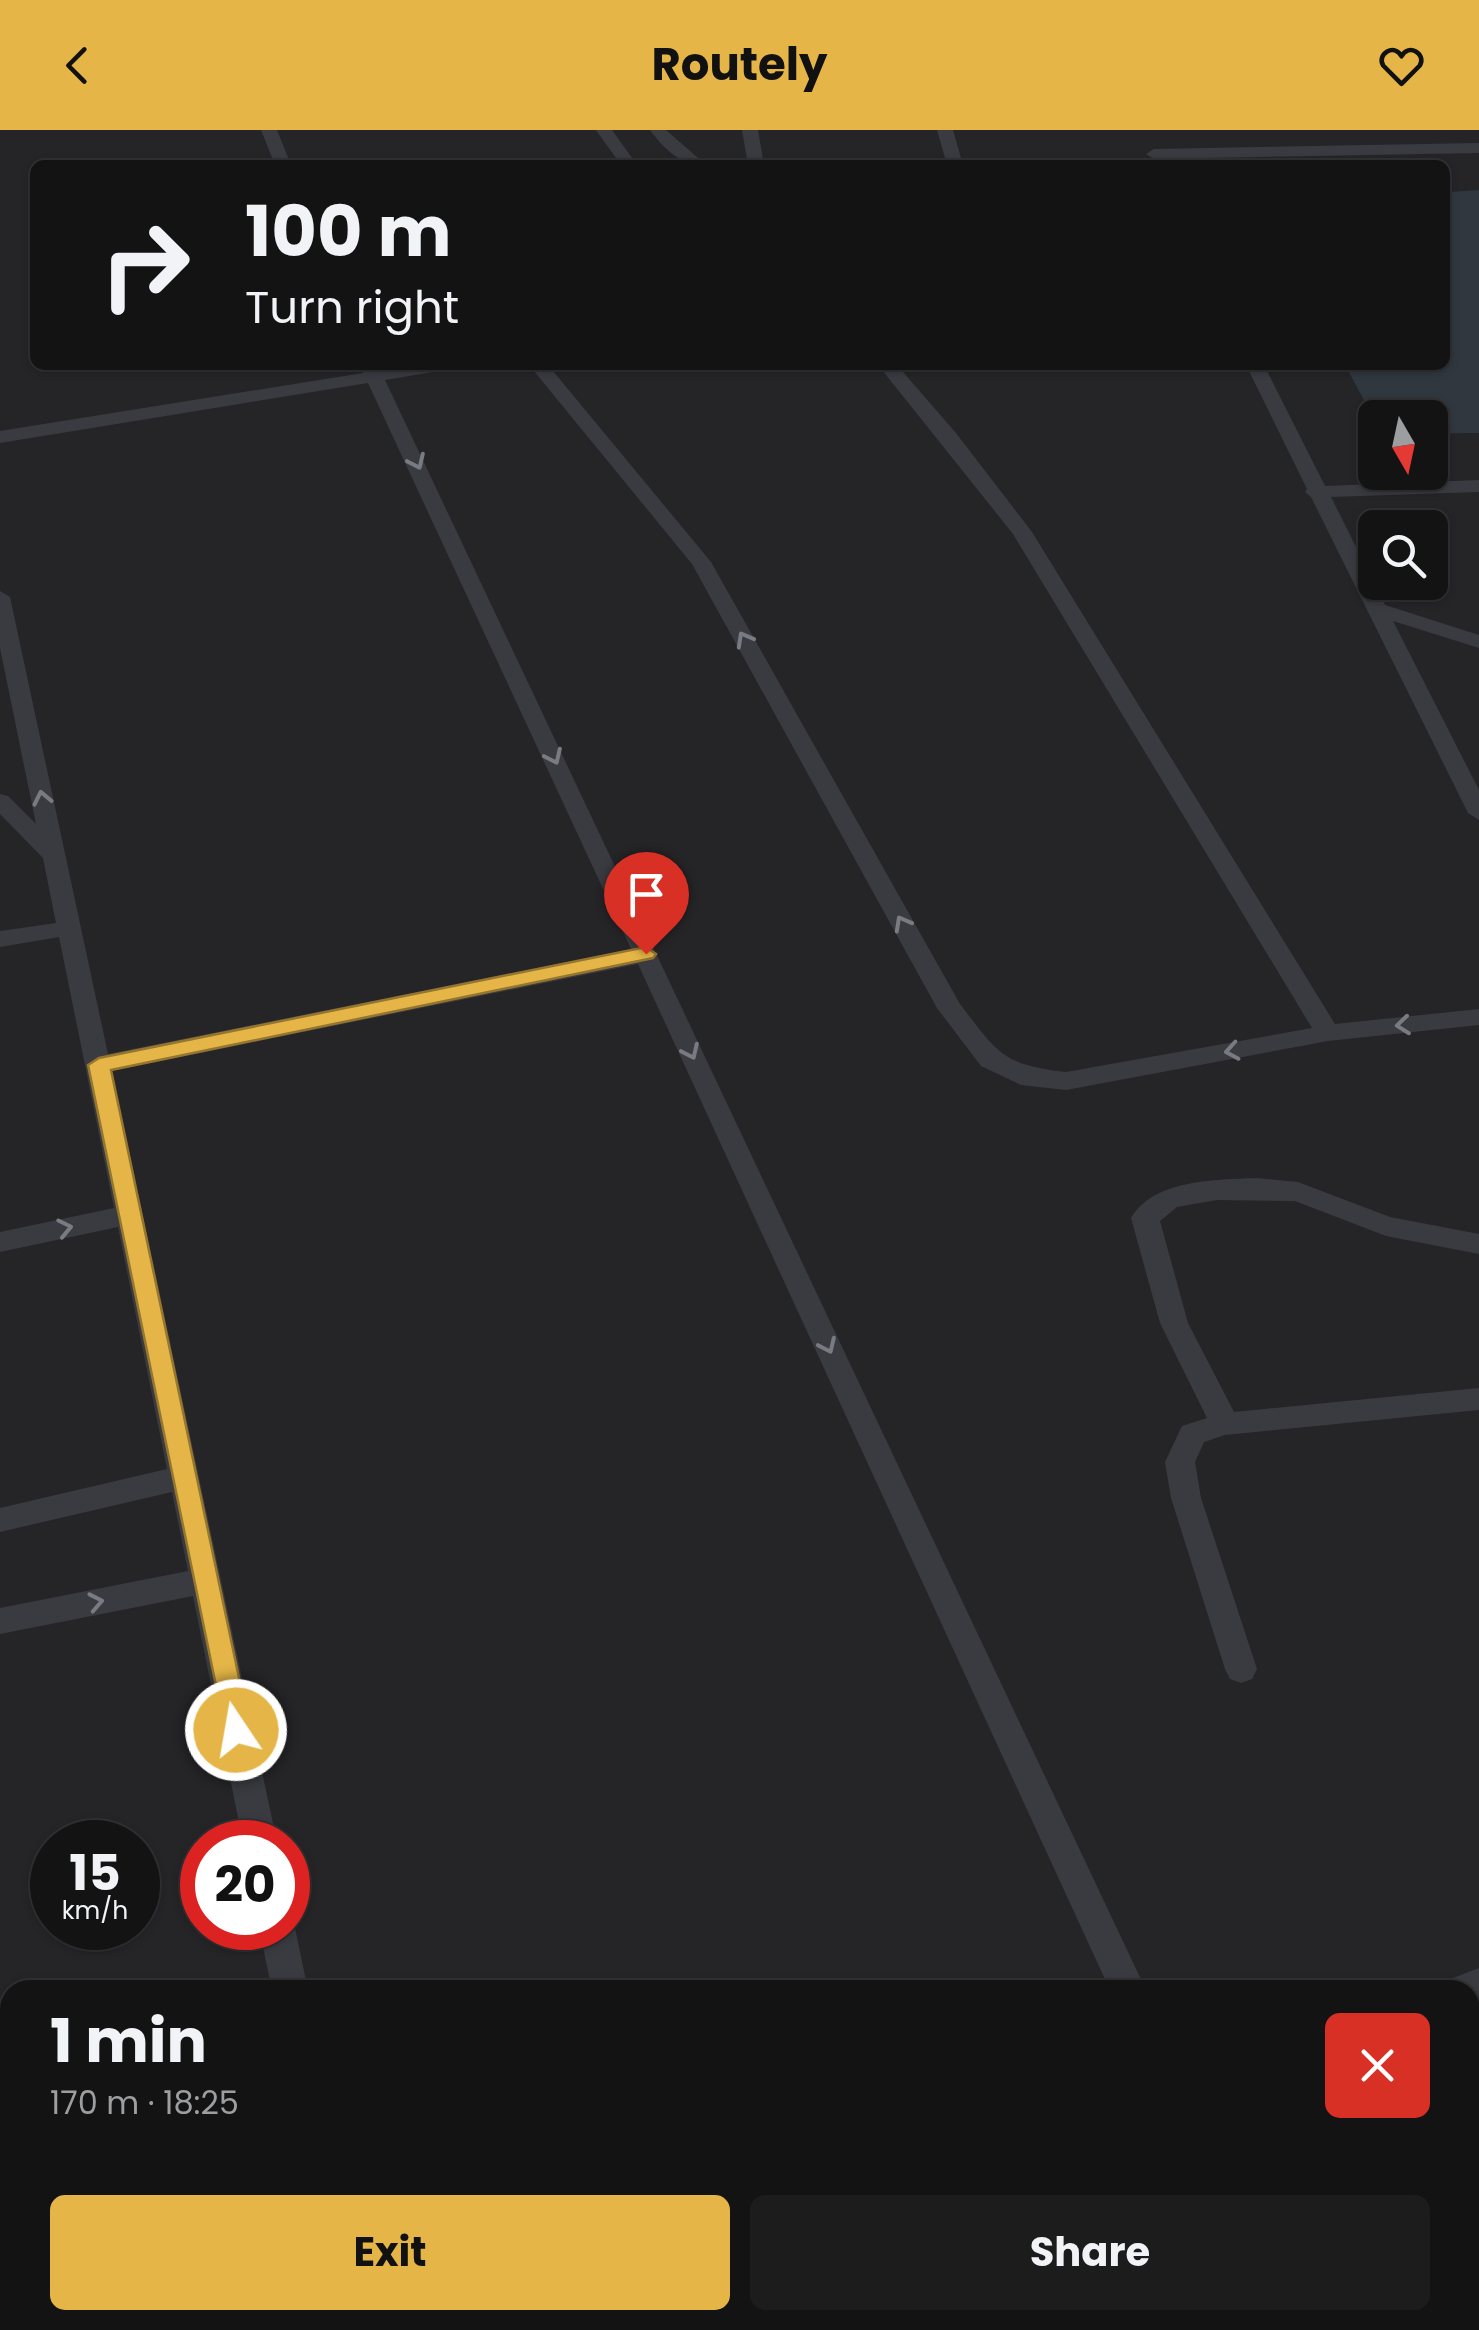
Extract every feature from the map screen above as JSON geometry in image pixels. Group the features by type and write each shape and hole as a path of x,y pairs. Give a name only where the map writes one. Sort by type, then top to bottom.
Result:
{"lane":[{"path":"269,130 281,160"},
{"path":"604,130 625,160"},
{"path":"658,130 691,160"},
{"path":"750,130 755,160"},
{"path":"945,130 954,160"},
{"path":"1154,154 1479,148"},
{"path":"0,437 370,370 405,437 1123,1980"},
{"path":"542,370 701,562 950,1008 990,1060 1022,1076 1066,1081 1328,1033 1479,1017"},
{"path":"891,370 1022,532 1328,1033"},
{"path":"1256,370 1479,812"},
{"path":"1315,492 1479,486"},
{"path":"0,596 255,1820"},
{"path":"1380,610 1479,642"},
{"path":"0,802 53,856"},
{"path":"0,939 70,928"},
{"path":"99,1065 646,954"},
{"path":"1225,1424 1174,1323 1145,1218 1170,1199 1217,1190 1298,1192 1386,1226 1479,1244"},
{"path":"0,1242 130,1214"},
{"path":"1241,1669 1186,1498 1180,1462 1194,1434 1225,1424 1479,1399"},
{"path":"0,1520 184,1478"},
{"path":"0,1621 205,1580"},
{"path":"282,1950 288,1980"}],"shaded area":[{"path":"0,130 1479,130 1479,190 1450,192 1450,160 30,160 30,370 1348,370 1364,400 1358,400 1358,490 1448,490 1448,434 1479,433 1479,1980 0,1980"},
{"path":"1479,190 1479,433 1448,434 1448,400 1364,400 1348,370 1450,370 1450,192"}],"route":[{"path":"236,1730 99,1065 646,954"}]}
